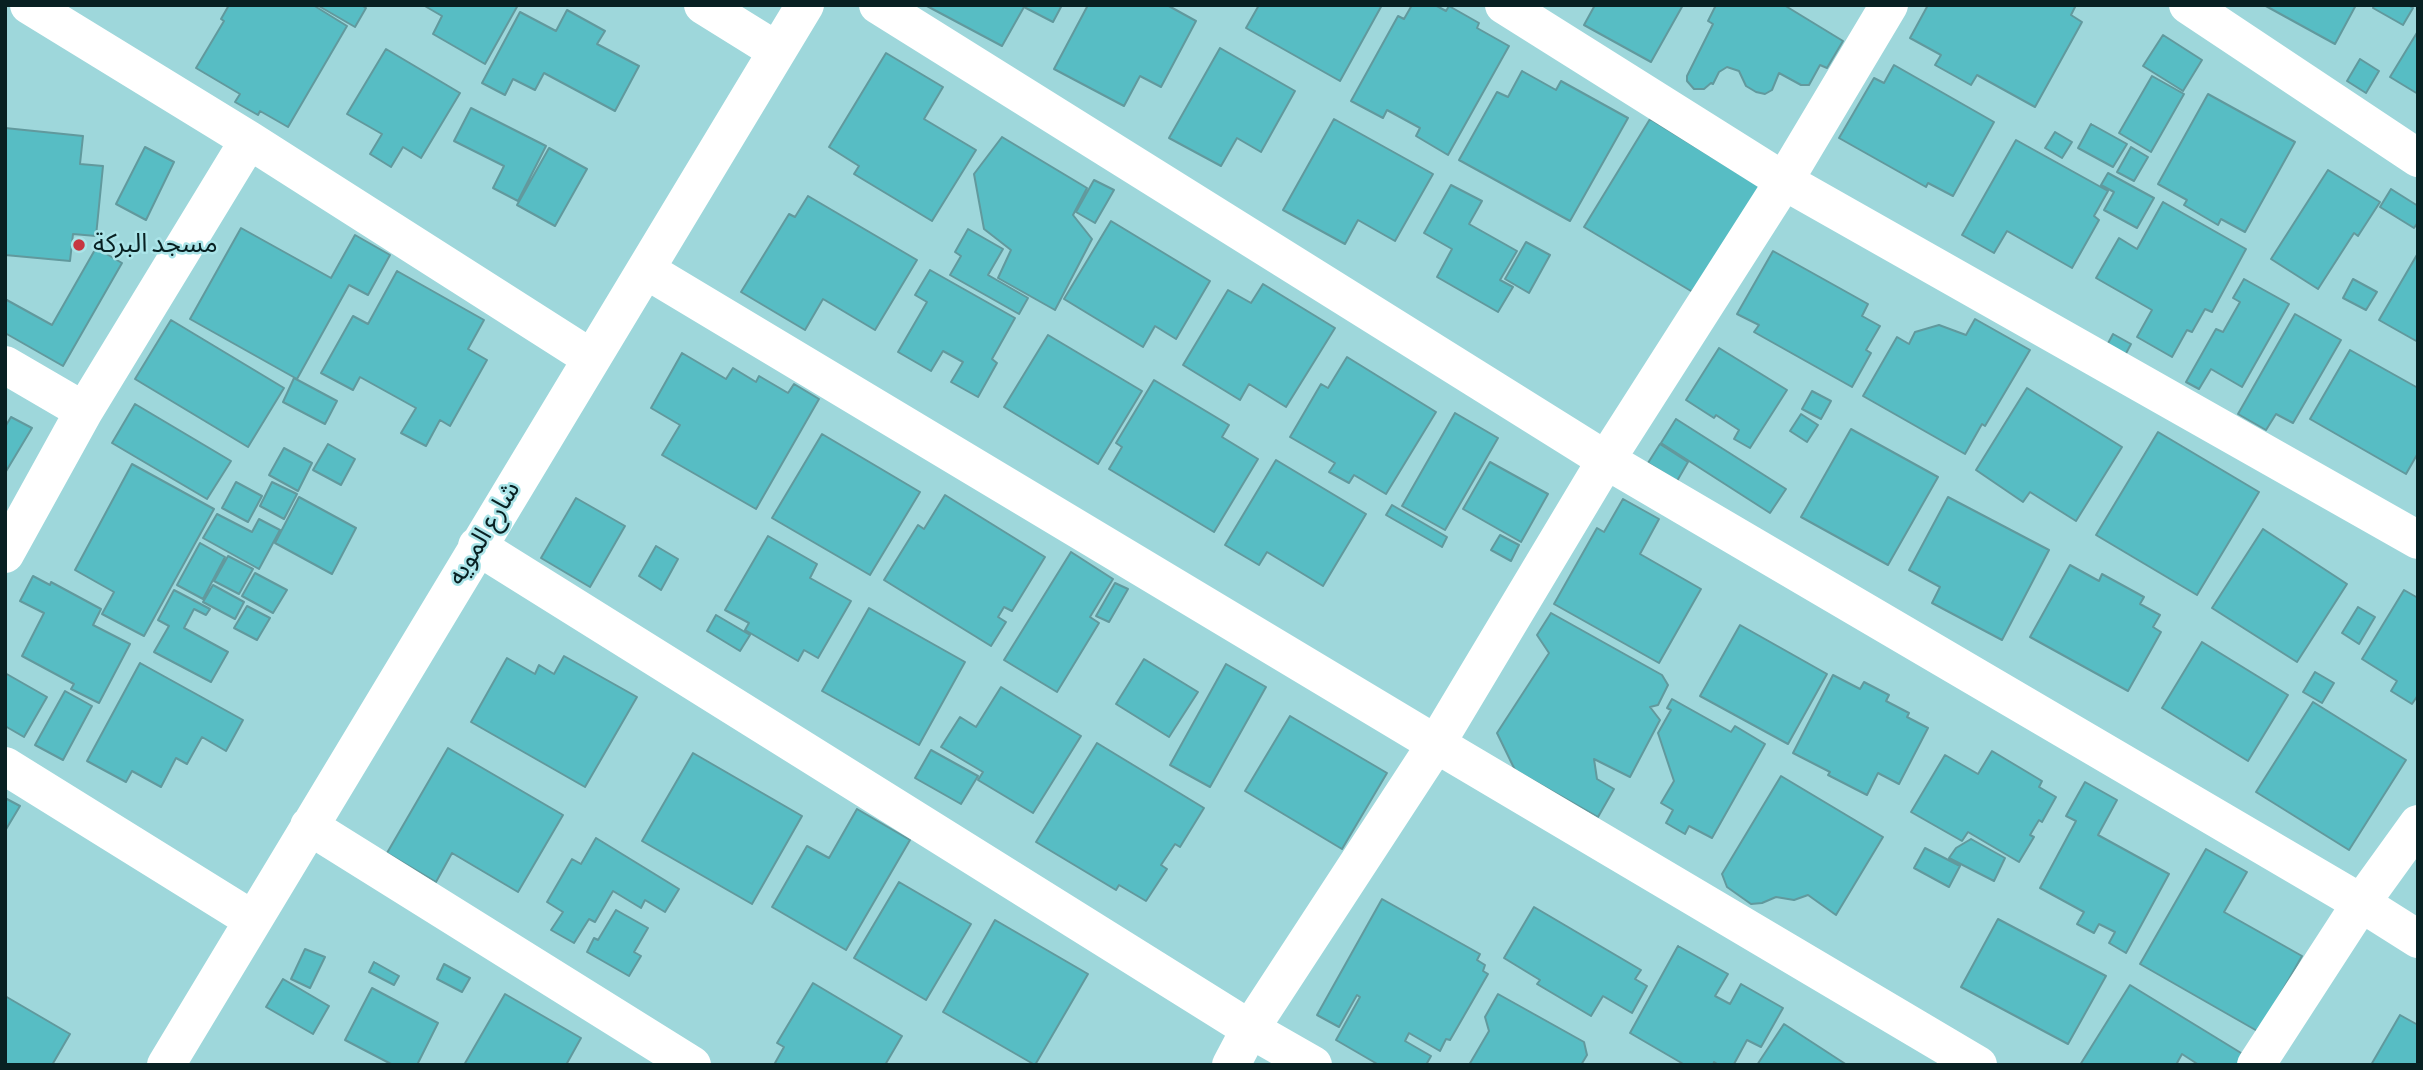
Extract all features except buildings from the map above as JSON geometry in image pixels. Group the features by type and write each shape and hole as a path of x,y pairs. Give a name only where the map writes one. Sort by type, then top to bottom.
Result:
{"street":[{"path":"29,5 249,140 591,358"},
{"path":"703,5 777,51"},
{"name":"شارع المويه","path":"166,1065 805,5"},
{"path":"878,5 1606,460 2418,939"},
{"path":"1504,5 1784,181 2418,540"},
{"path":"1231,1065 1250,1029 1436,744 1606,460 1784,181 1889,5"},
{"path":"2188,5 2418,158"},
{"path":"5,554 84,411 249,140"},
{"path":"646,270 1436,744 1978,1065"},
{"path":"5,365 84,411"},
{"path":"477,546 1250,1029 1312,1065"},
{"path":"5,766 253,920"},
{"path":"2256,1065 2361,903 2418,824"},
{"path":"309,826 692,1065"}],"place":[{"name":"مسجد البركة","path":"79,245"}]}
